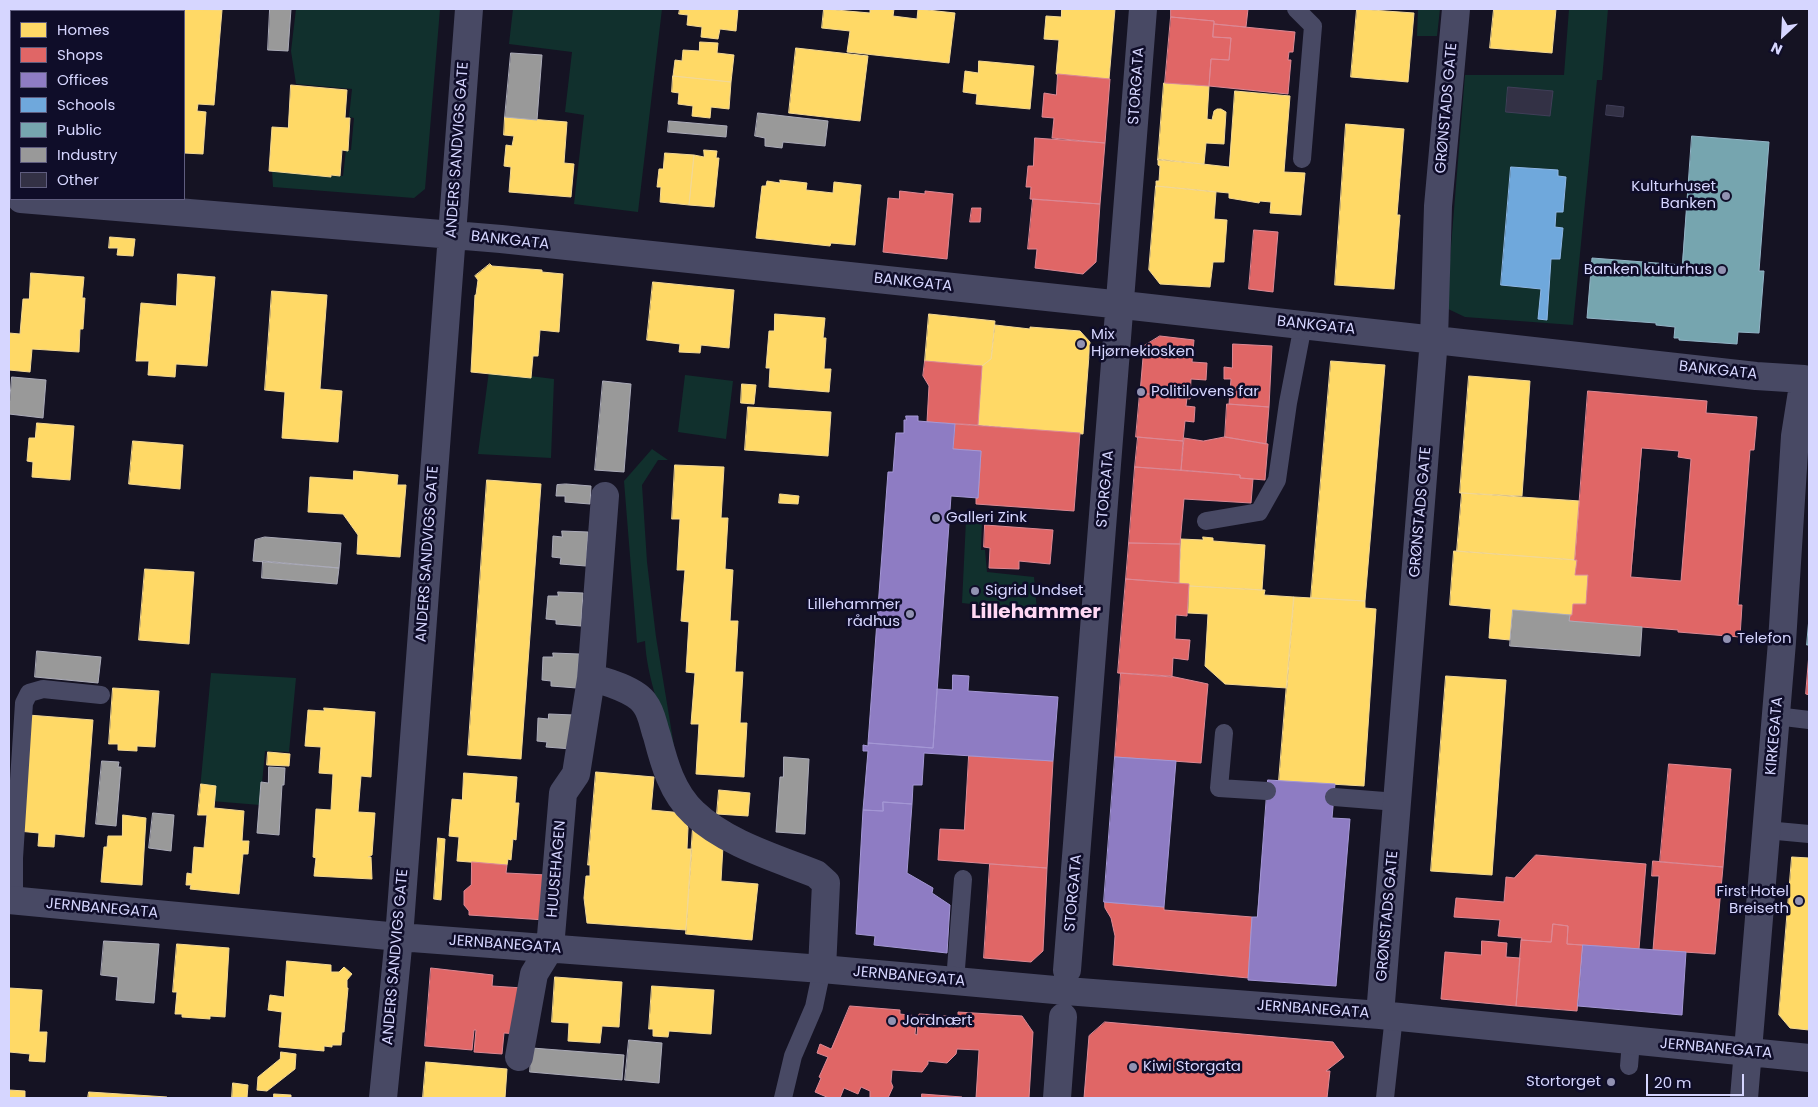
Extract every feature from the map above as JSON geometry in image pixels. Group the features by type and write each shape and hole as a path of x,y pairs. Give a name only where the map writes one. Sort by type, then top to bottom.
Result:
{"street":[{"name":"ANDERS SANDVIGS GATE","path":"384,1098 399,937 469,9"},
{"name":"STORGATA","path":"1057,1098 1143,9"},
{"name":"GRØNSTADS GATE","path":"1387,1016 1397,802 1434,339 1438,206 1456,9"},
{"name":"BANKGATA","path":"33,200 451,235 1121,304 1756,376 1807,378"},
{"name":"KIRKEGATA","path":"1744,1098 1776,716 1795,436 1807,378"},
{"name":"HUUSEHAGEN","path":"519,1057 534,974 550,948 563,793 576,774 591,679 605,496"},
{"path":"591,679 603,680 636,695 644,702 650,712 666,770 678,793 693,813 715,830 732,839 816,874 826,883 822,969"},
{"name":"JERNBANEGATA","path":"11,900 399,937 822,969 1066,993 1387,1016 1630,1054 1748,1052 1809,1058"}],"lane":[{"path":"1296,9 1313,26 1302,159"},
{"path":"1206,521 1259,512 1277,480 1288,403 1303,325"},
{"path":"11,900 24,703 29,693 43,689 101,695"},
{"path":"1776,716 1809,720"},
{"path":"1224,733 1220,788 1267,791"},
{"path":"1334,797 1397,802"},
{"path":"1766,830 1809,834"},
{"path":"955,981 963,879"},
{"path":"783,1098 793,1056 814,1007 822,969"},
{"path":"1385,1098 1387,1016"}],"green space":[{"path":"296,9 440,9 425,189 414,198 273,187 272,170 332,177 332,175 343,176 346,150 351,150 354,118 349,117 352,89 296,84 291,51"},
{"path":"513,9 662,9 638,212 574,204 584,115 565,112 572,52 509,44"},
{"path":"1418,9 1440,9 1437,36 1417,36"},
{"path":"1569,9 1608,9 1602,80 1597,80 1573,325 1465,317 1446,308 1465,75 1564,75"},
{"path":"489,371 554,379 551,458 478,454"},
{"path":"685,375 733,381 726,439 678,432"},
{"path":"652,449 668,460 658,460 642,485 647,562 656,637 675,752 652,683 645,641 637,643 624,481"},
{"path":"966,520 982,521 981,550 985,550 987,572 1034,577 1037,611 962,603"},
{"path":"211,673 296,678 289,752 265,751 260,805 199,800"}],"building: Homes":[{"path":"680,9 738,9 736,31 720,29 718,39 701,37 702,27 687,25 688,15 679,14"},
{"path":"824,9 870,13 870,9 894,9 893,16 917,19 918,9 955,13 949,63 847,52 850,31 822,28"},
{"path":"1062,9 1115,9 1109,79 1056,74 1059,40 1044,39 1046,16 1061,17"},
{"path":"1357,9 1414,13 1408,82 1351,77"},
{"path":"1494,9 1556,9 1552,53 1490,48"},
{"path":"184,10 222,10 214,105 198,104 197,111 206,112 203,154 185,153"},
{"path":"700,42 718,43 717,53 734,55 731,82 673,76 675,60 682,61 683,50 699,51"},
{"path":"796,48 868,56 860,121 789,113"},
{"path":"979,61 1034,66 1030,109 976,104 977,94 963,92 965,71 978,73"},
{"path":"673,76 731,82 729,109 711,107 710,118 692,116 693,106 678,104 679,93 672,92"},
{"path":"1164,83 1209,86 1207,119 1212,120 1214,111 1217,109 1226,112 1224,144 1206,143 1204,164 1158,160"},
{"path":"291,85 347,90 345,118 350,118 348,151 342,150 340,176 331,175 331,177 269,171 272,127 288,128"},
{"path":"1235,91 1290,96 1284,172 1305,173 1301,215 1270,213 1271,202 1260,201 1259,203 1229,198 1229,193 1156,186 1156,181 1159,181 1160,166 1158,165 1158,159 1229,167"},
{"path":"505,117 567,122 564,163 574,164 571,197 509,192 511,167 504,166 506,145 512,146 514,136 504,135"},
{"path":"1346,124 1404,129 1397,215 1400,215 1394,289 1335,285"},
{"path":"704,150 717,151 716,158 719,158 714,207 689,205 694,155 704,157"},
{"path":"665,153 694,155 689,205 660,202 661,187 657,187 659,169 663,169"},
{"path":"780,180 807,183 806,190 833,193 834,182 861,185 855,245 831,243 830,246 756,238 762,186 766,186 767,181 780,183"},
{"path":"1156,186 1216,192 1214,219 1227,220 1224,262 1213,262 1210,287 1160,284 1149,270"},
{"path":"110,237 135,239 133,256 117,255 118,248 109,248"},
{"path":"490,264 492,266 542,270 542,272 563,274 559,332 540,330 538,356 533,356 531,378 471,372 475,295 478,280 475,276"},
{"path":"31,273 84,277 82,298 85,298 83,329 80,329 79,352 32,349 30,372 9,370 9,333 20,334 23,299 29,299"},
{"path":"178,274 215,277 207,366 176,364 175,377 148,375 149,361 136,361 141,303 176,306"},
{"path":"653,282 734,290 729,348 701,345 700,353 679,352 680,344 647,340"},
{"path":"272,291 327,295 320,389 342,391 338,442 282,438 285,392 265,390"},
{"path":"775,314 825,318 823,338 826,338 824,369 831,369 829,392 769,387 770,368 766,368 769,331 774,331"},
{"path":"929,314 995,321 991,359 982,366 925,361"},
{"path":"995,325 1030,329 1030,327 1080,331 1090,342 1083,434 978,425 982,366 991,359"},
{"path":"1331,361 1385,365 1365,601 1311,598"},
{"path":"1469,376 1530,381 1522,496 1460,493"},
{"path":"742,384 756,385 754,404 741,403"},
{"path":"748,407 831,412 828,456 745,450"},
{"path":"37,423 74,426 70,480 32,477 33,462 27,461 29,438 35,438"},
{"path":"133,441 183,445 180,489 129,484"},
{"path":"675,465 724,467 721,518 728,518 725,569 733,570 730,621 738,621 735,672 743,672 740,723 747,723 744,777 696,774 699,724 691,724 695,673 686,672 689,622 681,621 685,570 677,570 680,519 672,519"},
{"path":"354,471 398,475 397,485 406,485 400,557 357,554 358,535 343,514 308,512 310,477 353,480"},
{"path":"487,480 541,484 521,759 468,755"},
{"path":"1462,493 1580,501 1575,560 1457,551"},
{"path":"780,494 799,496 798,504 779,503"},
{"path":"1203,537 1213,538 1213,541 1265,545 1262,590 1189,586 1189,584 1179,583 1181,539 1203,540"},
{"path":"1454,551 1577,560 1575,575 1588,575 1586,604 1573,604 1572,615 1513,610 1510,640 1489,638 1491,609 1450,605"},
{"path":"145,569 194,572 189,644 139,640"},
{"path":"1189,586 1265,590 1264,595 1294,597 1287,688 1225,684 1205,666 1208,614 1188,613"},
{"path":"1294,597 1365,601 1365,608 1376,609 1364,786 1279,781"},
{"path":"1446,676 1506,680 1492,875 1431,871"},
{"path":"113,688 159,691 155,747 137,746 137,751 118,750 118,744 109,744"},
{"path":"324,708 375,712 371,777 361,776 358,812 375,813 372,855 368,857 371,857 372,879 314,876 316,858 313,857 316,809 331,810 333,774 319,773 321,747 305,746 308,710 324,711"},
{"path":"28,715 93,720 84,837 55,834 54,847 38,846 39,833 18,831"},
{"path":"268,752 290,754 289,766 267,765"},
{"path":"596,772 654,777 651,810 683,813 688,828 687,849 692,849 686,930 587,923 584,898 586,876 590,876 590,865 588,865"},
{"path":"464,773 517,777 515,803 519,803 516,840 513,839 511,860 508,859 507,865 457,861 459,837 449,836 452,799 462,800"},
{"path":"201,784 216,786 214,808 244,811 242,841 249,841 248,854 243,854 239,894 190,889 191,885 186,885 187,873 192,874 194,847 204,848 207,815 198,815"},
{"path":"719,790 750,793 748,816 717,814"},
{"path":"123,815 146,818 142,885 101,882 104,847 107,847 108,836 122,836"},
{"path":"693,826 723,846 721,881 758,884 752,940 686,934"},
{"path":"438,838 445,839 441,900 434,899"},
{"name":"First Hotel Breiseth","path":"1792,857 1809,858 1809,1030 1790,1028 1779,1015"},
{"path":"177,944 229,948 225,1017 210,1016 210,1019 182,1017 182,1014 175,1014 177,992 173,992"},
{"path":"287,961 331,965 331,972 339,972 344,967 352,974 347,980 344,1032 342,1032 341,1045 324,1046 324,1051 279,1047 282,1012 268,1010 270,995 284,997"},
{"path":"555,977 622,982 619,1027 602,1026 600,1043 568,1041 569,1023 552,1022"},
{"path":"652,986 714,990 711,1034 669,1031 668,1037 653,1036 653,1029 649,1029"},
{"path":"9,988 42,990 39,1032 47,1032 45,1062 29,1061 30,1054 9,1052"},
{"path":"281,1052 296,1054 295,1069 267,1091 257,1090 258,1077 280,1059"},
{"path":"426,1062 507,1069 505,1098 423,1098"},
{"path":"233,1083 248,1085 247,1098 232,1098"},
{"path":"9,1090 25,1091 25,1098 9,1098"},
{"path":"89,1092 167,1097 167,1098 88,1098"},
{"path":"274,1094 291,1095 291,1098 274,1098"}],"building: Shops":[{"path":"1171,9 1248,9 1246,27 1214,24 1214,21 1171,17"},
{"path":"1171,17 1214,21 1213,37 1231,38 1229,60 1211,59 1209,86 1165,83"},
{"path":"1214,24 1295,32 1293,52 1289,52 1288,60 1291,60 1288,94 1209,86 1211,59 1229,60 1231,38 1213,37"},
{"path":"1058,74 1110,79 1105,143 1052,138 1054,118 1042,117 1044,93 1056,95"},
{"path":"1035,138 1105,143 1100,204 1030,199 1031,187 1026,187 1028,166 1033,166"},
{"path":"900,191 925,194 925,191 953,194 947,259 883,252 888,198 899,199"},
{"path":"1033,199 1100,204 1096,262 1083,274 1035,268 1037,249 1028,249"},
{"path":"972,208 981,208 980,222 970,222"},
{"path":"1254,230 1278,232 1273,292 1249,289"},
{"path":"1160,336 1194,340 1192,362 1207,363 1206,380 1191,379 1190,399 1140,393 1144,346"},
{"path":"1233,344 1272,346 1269,407 1229,404 1231,379 1224,379 1224,367 1232,368"},
{"path":"925,361 982,366 978,425 927,422 929,386 923,376"},
{"path":"1588,391 1707,401 1706,413 1757,417 1754,450 1750,450 1738,605 1742,605 1740,637 1569,621 1570,615 1572,615 1573,604 1586,604 1588,575 1575,575 1577,560 1575,560","holes":["1642,448 1679,451 1678,457 1691,459 1681,581 1631,577"]},
{"path":"1140,393 1187,398 1186,406 1195,407 1194,422 1185,421 1183,441 1136,437"},
{"path":"1227,404 1269,407 1266,444 1225,437"},
{"path":"955,424 1080,433 1074,511 976,504 981,451 953,449"},
{"path":"1138,437 1183,441 1181,470 1135,467"},
{"path":"1225,437 1268,444 1265,480 1240,478 1240,475 1181,470 1184,438 1203,441"},
{"path":"1135,467 1240,475 1240,478 1253,479 1251,503 1184,499 1180,544 1129,543"},
{"path":"985,525 1053,530 1050,564 1019,561 1019,569 989,568 990,548 984,547"},
{"path":"1129,543 1180,544 1179,583 1126,579"},
{"path":"1126,579 1189,584 1187,616 1176,615 1175,639 1190,640 1188,660 1173,658 1172,677 1118,673"},
{"path":"1809,654 1809,695 1806,694"},
{"path":"1121,673 1170,676 1208,684 1201,763 1115,757"},
{"path":"969,756 1053,761 1047,868 938,860 940,829 964,830"},
{"path":"1669,764 1731,769 1723,867 1660,862"},
{"path":"1536,855 1646,864 1639,949 1567,944 1568,926 1553,924 1551,942 1521,940 1522,938 1498,936 1500,920 1454,917 1456,898 1504,902 1506,877 1514,878"},
{"path":"1653,861 1723,867 1715,954 1653,950 1659,876 1652,876"},
{"path":"472,862 507,865 506,873 547,875 545,920 469,915 469,911 464,905 464,891 471,885"},
{"path":"990,864 1047,868 1043,951 1031,962 984,958"},
{"path":"1105,902 1164,907 1164,910 1252,917 1248,978 1113,965 1115,936 1111,918 1105,908"},
{"path":"1553,924 1568,926 1567,944 1583,945 1577,1011 1516,1006 1521,940 1551,942"},
{"path":"1482,941 1507,943 1506,957 1520,958 1516,1006 1441,999 1445,952 1481,955"},
{"path":"431,968 493,975 492,986 523,988 519,1034 504,1033 502,1054 474,1052 476,1030 474,1030 472,1050 425,1046"},
{"path":"850,1006 900,1010 900,1014 917,1016 915,1034 917,1035 919,1014 958,1017 958,1012 1022,1016 1033,1032 1029,1098 976,1098 979,1050 957,1049 956,1054 947,1063 928,1061 922,1072 892,1070 891,1082 893,1087 888,1098 870,1098 870,1091 861,1087 858,1094 844,1088 840,1098 829,1098 815,1092 828,1057 817,1053 820,1044 831,1049"},
{"path":"1105,1022 1333,1042 1344,1057 1326,1071 1330,1071 1327,1098 1084,1098 1089,1036"},
{"path":"922,1094 962,1097 963,1098 922,1098"}],"building: Offices":[{"path":"906,416 918,416 918,421 955,424 953,449 981,451 978,498 951,496 933,748 868,743 888,472 893,472 896,433 904,433 904,420 906,420"},
{"path":"953,675 969,676 968,691 1058,697 1053,761 924,753 922,785 913,785 912,804 883,802 883,811 863,810 868,751 863,751 863,745 868,746 868,743 933,748 937,689 952,690"},
{"path":"1115,757 1176,761 1164,907 1104,902"},
{"path":"1268,780 1335,784 1332,818 1350,819 1336,986 1248,980 1252,917 1257,917"},
{"path":"883,802 912,804 907,873 933,888 932,893 950,905 947,953 874,945 875,936 856,934 863,810 883,811"},
{"path":"1583,945 1686,952 1682,1015 1578,1006"}],"building: Schools":[{"path":"1511,167 1558,170 1558,176 1566,177 1563,212 1556,212 1555,227 1563,228 1560,259 1551,259 1547,320 1538,319 1541,289 1501,285"}],"building: Public":[{"name":"Kulturhuset Banken","path":"1692,136 1769,142 1759,271 1764,271 1759,333 1738,332 1737,344 1679,340 1679,338 1674,338 1675,327 1656,325 1656,323 1587,318 1592,258 1682,265"},
{"path":"1809,618 1809,645 1807,645"}],"building: Industry":[{"path":"9,9 37,9 10,10 9,46"},
{"path":"270,9 291,9 288,51 268,50"},
{"path":"511,53 542,55 537,120 505,117"},
{"path":"758,113 828,121 825,146 783,142 782,148 765,146 765,138 755,136"},
{"path":"669,121 727,126 726,137 668,132"},
{"path":"12,377 46,380 43,418 9,414"},
{"path":"603,381 631,384 624,472 595,470"},
{"path":"557,485 591,486 590,504 565,502 565,496 556,496"},
{"path":"562,531 588,532 586,566 560,564 561,558 552,557 553,536 562,537"},
{"path":"265,537 341,543 339,568 253,561 255,540"},
{"path":"263,561 339,568 337,584 262,578"},
{"path":"558,592 583,593 581,626 556,624 556,620 546,619 548,596 558,596"},
{"path":"1513,610 1570,615 1569,621 1642,627 1640,656 1510,646"},
{"path":"37,651 101,657 98,683 35,677"},
{"path":"553,653 579,654 577,688 551,686 551,681 542,680 543,657 553,657"},
{"path":"549,714 574,715 572,749 546,747 547,742 537,741 538,718 548,719"},
{"path":"784,757 809,759 805,834 776,832 780,777 783,777"},
{"path":"102,761 119,762 118,767 121,767 116,826 96,824"},
{"path":"269,767 285,768 279,835 257,833 261,782 268,783"},
{"path":"153,813 174,815 171,851 149,848"},
{"path":"104,941 159,944 154,1003 116,1000 118,977 101,975"},
{"path":"629,1040 662,1043 659,1083 625,1080"},
{"path":"532,1048 624,1055 622,1080 530,1072"}],"building: Other":[{"path":"1508,87 1553,91 1550,116 1506,112"},
{"path":"1607,105 1624,107 1623,117 1606,115"}],"place":[{"name":"Kulturhuset Banken","path":"1726,196"},
{"name":"Banken kulturhus","path":"1722,270"},
{"name":"Mix Hjørnekiosken","path":"1081,344"},
{"name":"Politilovens far","path":"1141,392"},
{"name":"Galleri Zink","path":"936,518"},
{"name":"Sigrid Undset","path":"975,591"},
{"name":"Lillehammer rådhus","path":"910,614"},
{"name":"Telefon","path":"1727,639"},
{"name":"First Hotel Breiseth","path":"1799,901"},
{"name":"Jordnært","path":"892,1021"},
{"name":"Kiwi Storgata","path":"1133,1067"},
{"name":"Stortorget","path":"1611,1082"}],"district":[{"name":"Lillehammer","path":"1036,613"}]}
